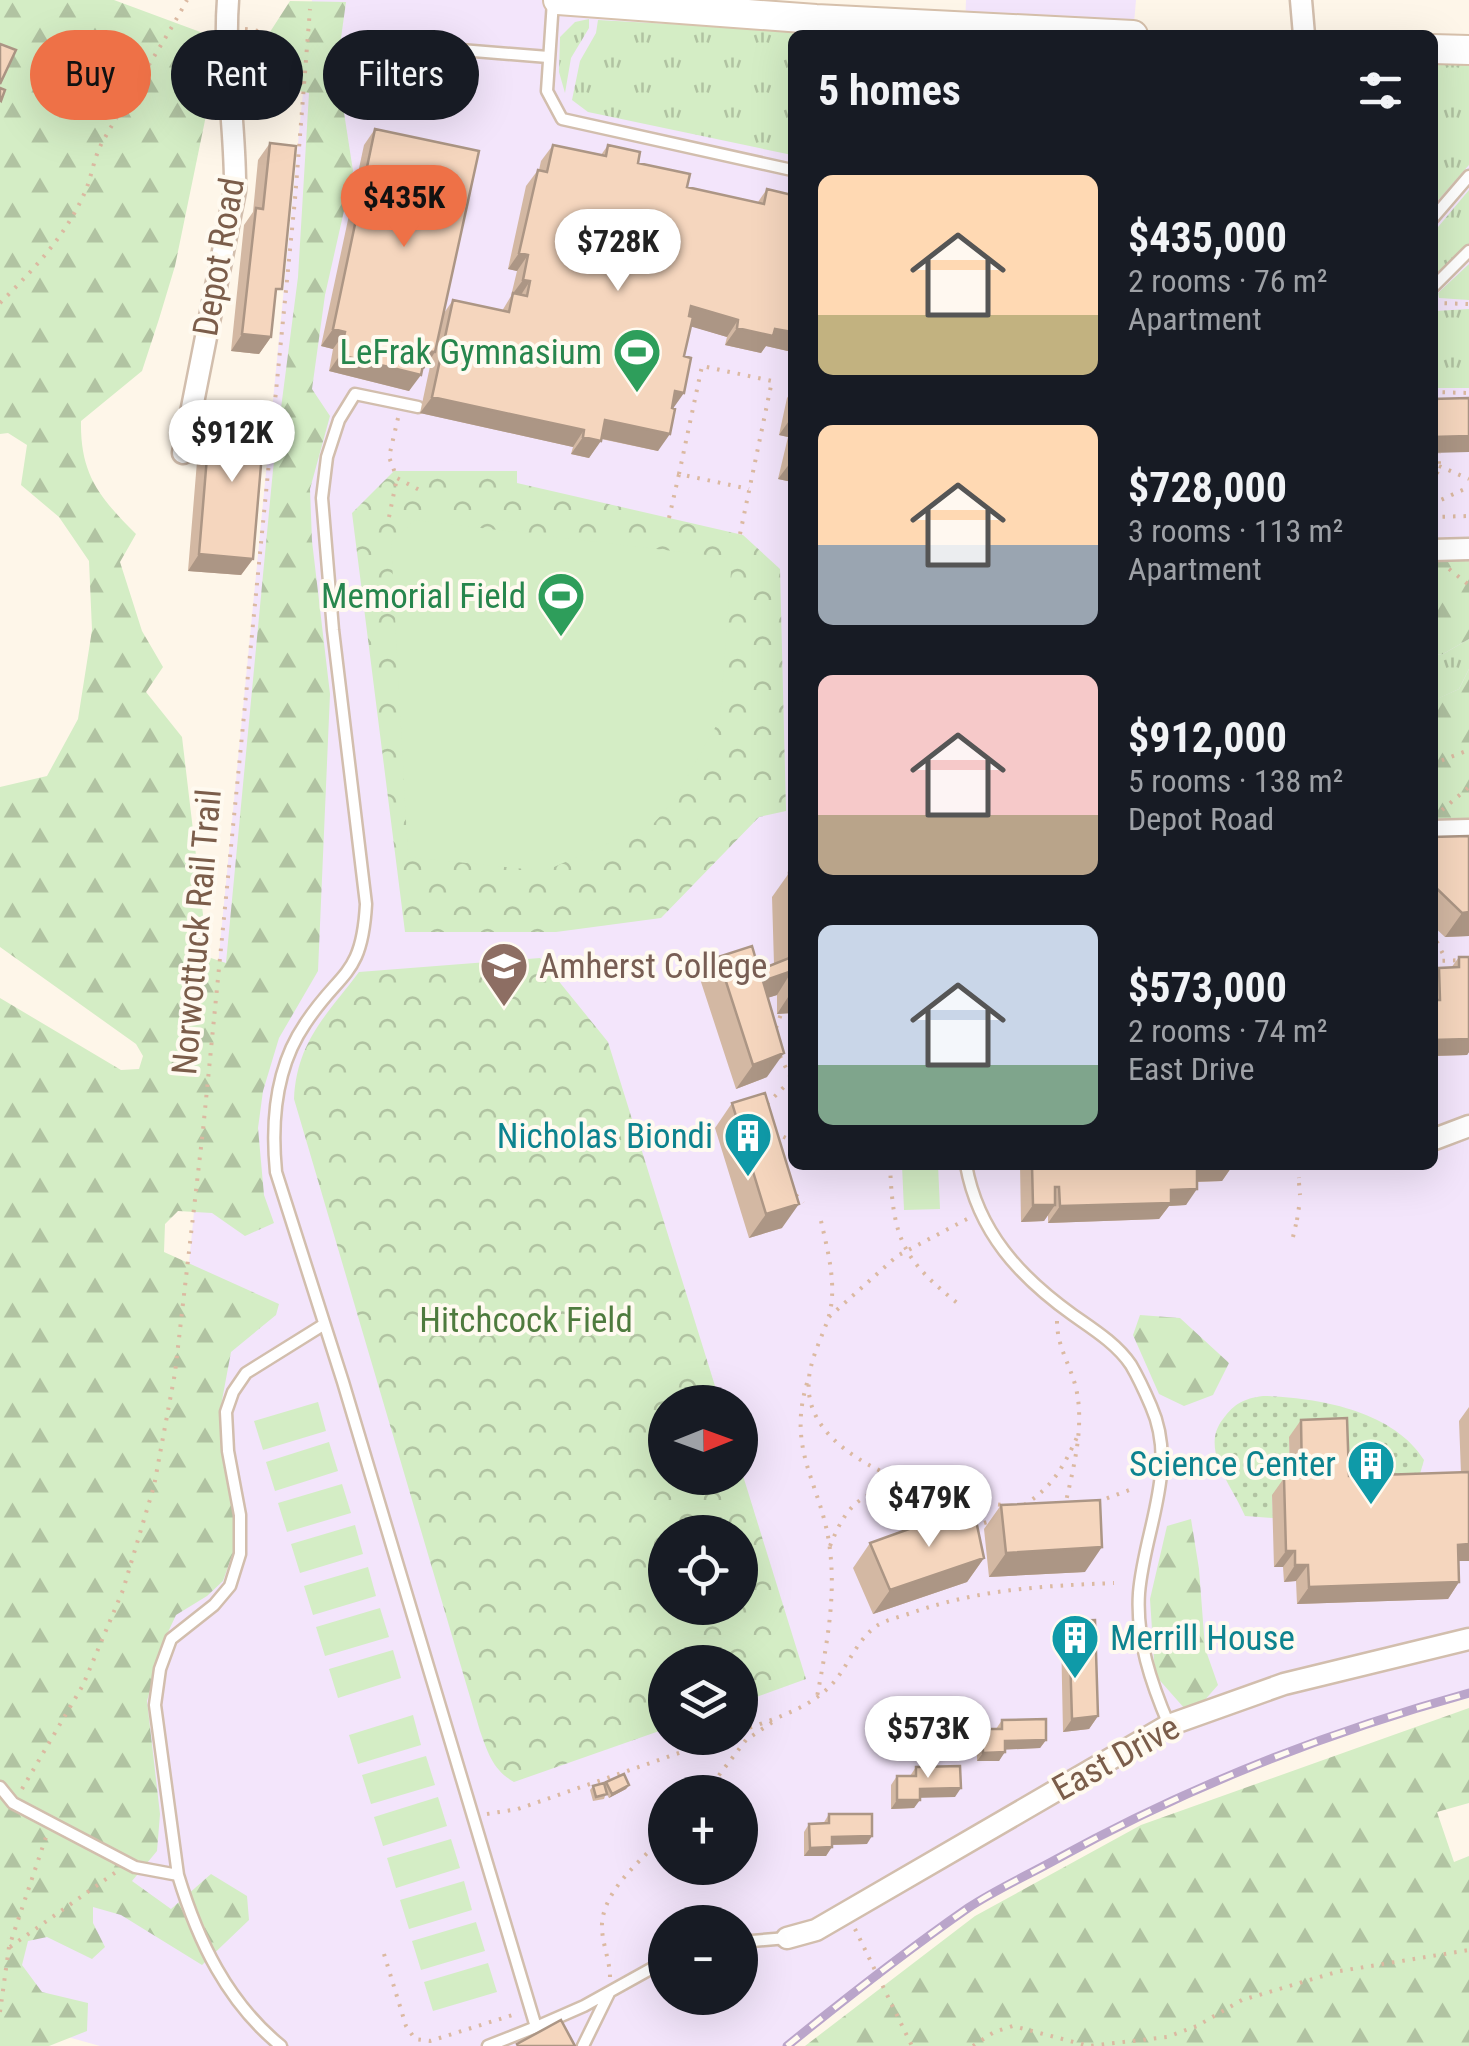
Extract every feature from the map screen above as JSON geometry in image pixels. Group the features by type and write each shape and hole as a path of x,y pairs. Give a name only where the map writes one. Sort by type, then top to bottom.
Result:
{"main road":[{"path":"555,0 742,7 1063,30"},
{"path":"1438,50 1469,50"}],"street":[{"name":"Depot Road","path":"183,453 235,191 236,152 226,28 228,0"},
{"path":"1301,0 1304,30"},
{"path":"1438,550 1469,549"},
{"path":"1438,831 1469,830"},
{"path":"1438,1138 1469,1126"},
{"name":"East Drive","path":"788,1938 816,1930 1169,1725 1284,1684 1469,1639"}],"lane":[{"path":"555,0 547,92 562,119 788,169"},
{"path":"479,51 548,57"},
{"path":"1438,212 1469,176"},
{"path":"1438,282 1469,251"},
{"path":"418,407 355,394 340,420 327,457 322,498 332,630 366,904 364,939 355,963 304,1024 293,1047 276,1100 273,1136 283,1199 343,1382 536,2027"},
{"path":"967,1170 980,1214 993,1238 1020,1272 1099,1333 1129,1362 1153,1410 1162,1474 1158,1507 1143,1558 1141,1636 1151,1684 1169,1725"},
{"path":"281,2046 258,2028 222,1980 193,1926 178,1875 154,1704 160,1669 171,1639 214,1606 230,1586 240,1554 240,1515 228,1452 226,1412 234,1392 246,1373 323,1324"},
{"path":"0,1787 14,1803 135,1867 178,1875"},
{"path":"758,1940 788,1938"},
{"path":"488,2046 584,2006 648,1970"},
{"path":"583,2046 609,1992"}],"path":[{"path":"0,303 49,253 62,233 85,192 101,145 155,60 187,0"},
{"name":"Norwottuck Rail Trail","path":"14,1803 83,1685 117,1606 149,1504 171,1394 203,1135 310,10"},
{"path":"226,28 260,30 276,37 289,49 304,92"},
{"path":"1438,302 1469,304"},
{"path":"669,518 702,366 772,381 740,534"},
{"path":"1438,392 1469,393"},
{"path":"389,518 396,478 389,458 401,404"},
{"path":"1439,453 1439,466 1469,479"},
{"path":"679,474 749,489"},
{"path":"396,478 425,493"},
{"path":"1438,501 1469,488"},
{"path":"1438,518 1469,516"},
{"path":"1438,762 1469,750"},
{"path":"1438,813 1469,787"},
{"path":"1438,944 1446,960"},
{"path":"1438,961 1469,960"},
{"path":"773,1032 781,1014"},
{"path":"778,1050 788,1074"},
{"path":"764,1113 788,1083"},
{"path":"765,1127 788,1139"},
{"path":"890,1170 892,1217 906,1250 930,1282 961,1306"},
{"path":"1298,1170 1300,1194"},
{"path":"791,1189 803,1204"},
{"path":"1293,1237 1299,1207"},
{"path":"829,1317 878,1270 906,1250 980,1214"},
{"path":"817,1697 832,1605 830,1546 801,1451 801,1404 815,1349 829,1317 831,1274 821,1220"},
{"path":"1057,1321 1057,1340 1077,1392 1078,1436 1064,1508 1076,1507"},
{"path":"810,1374 808,1394 822,1427 834,1440 911,1484 1006,1506"},
{"path":"1037,1508 1020,1507 1043,1493 1058,1477 1078,1436"},
{"path":"830,1546 845,1510 864,1496 911,1484"},
{"path":"1087,1505 1132,1490"},
{"path":"942,1494 950,1532"},
{"path":"966,1528 1004,1517"},
{"path":"719,1775 746,1740 817,1697 835,1681 848,1657 877,1625 951,1599 1005,1588 1114,1583"},
{"path":"758,1725 780,1717"},
{"path":"472,1816 518,1809 673,1755"},
{"path":"0,2012 10,1947 48,1839 44,1820"},
{"path":"584,2006 606,1988 611,1975 602,1926 606,1906 620,1883 648,1854"},
{"path":"10,1947 111,1874 135,1867"},
{"path":"847,1912 912,2046"},
{"path":"973,2046 994,2032 1013,2026 1089,2046 1167,2037 1197,2026 1242,2000 1340,1971 1469,1950"},
{"path":"384,1954 406,2026 414,2039 430,2041 530,2009"}],"shaded area":[{"name":"Amherst College","path":"312,0 741,0 965,26 966,0 1136,0 1133,30 788,30 788,1170 1438,1170 1438,49 1469,50 1469,1693 1382,1717 1269,1756 1120,1824 971,1906 787,2046 100,2046 0,2018 0,1820 186,1294"}],"green space":[{"path":"0,0 114,0 195,30 171,30 171,120 205,120 175,266 142,371 81,421 82,440 88,471 95,484 136,534 120,562 142,631 163,667 146,692 182,737 208,957 226,963 273,470 298,277 309,93 303,92 303,30 271,30 290,1 346,2 342,30 323,30 323,120 345,120 353,171 325,295 312,389 330,416 310,489 312,541 330,694 318,971 279,1038 263,1091 258,1128 264,1195 274,1223 245,1236 212,1213 178,1211 165,1224 164,1252 279,1304 276,1315 231,1352 220,1411 237,1504 234,1550 223,1581 176,1615 163,1643 147,1701 160,1814 157,1851 132,1881 171,1909 211,1874 247,1896 249,1920 202,1965 121,1915 93,1907 93,1923 105,1947 92,1959 47,1937 28,1941 22,1965 42,1992 88,2003 87,2031 49,2046 0,2046 0,998 121,1070 139,1069 143,1056 136,1044 0,947 0,787 47,776 78,719 92,630 89,561 59,517 21,485 27,445 8,433 0,434"},
{"path":"589,19 589,28 571,58 565,93 559,72 560,37 575,22"},
{"path":"598,20 788,31 788,154 588,112 572,100 580,61 596,33"},
{"path":"1438,61 1469,61 1469,165 1438,200"},
{"path":"1469,190 1469,245 1438,276 1438,227"},
{"path":"1469,264 1469,300 1439,298 1438,293"},
{"path":"1469,309 1469,388 1438,388 1438,311"},
{"name":"Memorial Field","path":"394,471 517,471 517,483 743,535 780,569 786,811 759,817 661,918 556,932 405,932 352,513"},
{"name":"Memorial Field","path":"415,520 732,558 720,719 673,802 654,823 545,871 408,857 391,542"},
{"path":"1469,555 1469,639 1438,654 1438,556"},
{"path":"1469,639 1469,669 1459,689 1438,699 1438,654"},
{"path":"1469,669 1469,855 1450,824 1438,820 1438,698 1459,689"},
{"name":"Hitchcock Field","path":"540,958 608,1042 715,1385 648,1385 648,1495 749,1495 755,1515 648,1515 648,1625 758,1625 758,1524 806,1679 758,1696 758,1645 648,1645 648,1735 514,1782 492,1760 480,1731 294,1099 301,1061 325,1016 359,972"},
{"path":"902,1170 938,1170 940,1209 904,1210"},
{"path":"1140,1315 1180,1318 1229,1363 1213,1395 1184,1406 1159,1394 1133,1335"},
{"path":"1263,1396 1330,1404 1374,1418 1411,1443 1424,1460 1420,1474 1337,1493 1289,1437 1291,1494 1272,1495 1273,1518 1245,1516 1220,1468 1215,1443 1223,1419 1232,1409 1245,1400"},
{"path":"318,1402 326,1431 263,1450 254,1421"},
{"path":"329,1442 338,1471 275,1491 266,1462"},
{"path":"342,1484 351,1513 287,1532 278,1503"},
{"path":"1191,1519 1205,1648 1218,1685 1203,1702 1185,1709 1155,1675 1150,1599 1167,1526"},
{"path":"355,1525 363,1554 300,1573 291,1544"},
{"path":"368,1567 376,1596 313,1615 304,1586"},
{"path":"380,1608 389,1637 325,1656 316,1627"},
{"path":"393,1650 401,1678 338,1698 329,1669"},
{"path":"1469,1708 1469,1803 1437,1812 1454,1862 1469,1856 1469,2046 805,2046 975,1916 1141,1825"},
{"path":"413,1715 421,1745 358,1764 349,1735"},
{"path":"426,1756 435,1785 371,1804 362,1775"},
{"path":"438,1797 447,1826 383,1846 374,1817"},
{"path":"451,1839 460,1868 396,1888 387,1858"},
{"path":"464,1881 472,1910 409,1929 400,1900"},
{"path":"476,1922 485,1951 421,1970 412,1941"},
{"path":"488,1963 497,1992 433,2011 424,1982"}],"building":[{"path":"0,44 16,50 0,84"},
{"path":"375,129 479,151 435,352 426,351 421,375 340,355 345,332 333,329"},
{"path":"270,143 296,146 282,289 276,289 271,337 242,334 256,208 263,209"},
{"path":"553,145 606,156 608,145 640,152 638,163 690,174 687,187 764,204 767,189 788,194 788,331 775,329 773,336 737,328 738,320 691,306 689,316 693,317 684,356 691,358 684,393 675,391 670,434 605,420 601,441 583,437 584,430 432,397 453,300 509,312 513,293 527,296 530,281 523,280 528,255 519,253 538,170 547,172"},
{"path":"1469,398 1469,436 1438,437 1438,399"},
{"path":"211,408 225,410 225,415 265,418 253,559 199,554"},
{"path":"1469,836 1469,912 1462,913 1438,890 1438,837"},
{"path":"752,946 759,970 788,959 788,972 763,981 784,1053 753,1065 718,957"},
{"path":"1459,957 1469,957 1469,1039 1438,1040 1439,968 1459,967"},
{"path":"765,1093 799,1204 766,1214 732,1103"},
{"path":"1032,1170 1197,1170 1197,1189 1171,1190 1171,1203 1060,1206 1059,1187 1055,1187 1055,1205 1033,1205"},
{"name":"Science Center","path":"1347,1418 1349,1476 1469,1472 1469,1544 1458,1545 1459,1582 1309,1587 1308,1565 1295,1565 1295,1551 1286,1551 1284,1478 1302,1477 1301,1420"},
{"path":"1100,1500 1102,1547 1006,1553 1001,1505"},
{"path":"974,1511 984,1558 890,1590 870,1543"},
{"path":"1095,1620 1098,1716 1072,1719 1069,1621"},
{"path":"1046,1719 1046,1740 1005,1741 1005,1752 983,1753 982,1729 1002,1729 1002,1720"},
{"path":"960,1766 961,1788 920,1789 920,1800 897,1800 897,1776 916,1776 916,1767"},
{"path":"624,1774 629,1785 612,1794 606,1782"},
{"path":"604,1783 607,1794 596,1797 593,1786"},
{"path":"829,1814 872,1814 872,1836 832,1837 832,1847 810,1848 809,1824 829,1823"},
{"path":"561,2020 575,2046 518,2046 517,2044"}],"railway":[{"path":"787,2046 968,1908 1105,1834 1257,1764 1469,1693"}],"place":[{"name":"LeFrak Gymnasium","path":"637,394"},
{"name":"Memorial Field","path":"561,638"},
{"name":"Amherst College","path":"504,1008"},
{"name":"Nicholas Biondi","path":"748,1178"},
{"name":"Science Center","path":"1371,1506"},
{"name":"Merrill House","path":"1075,1680"}]}
